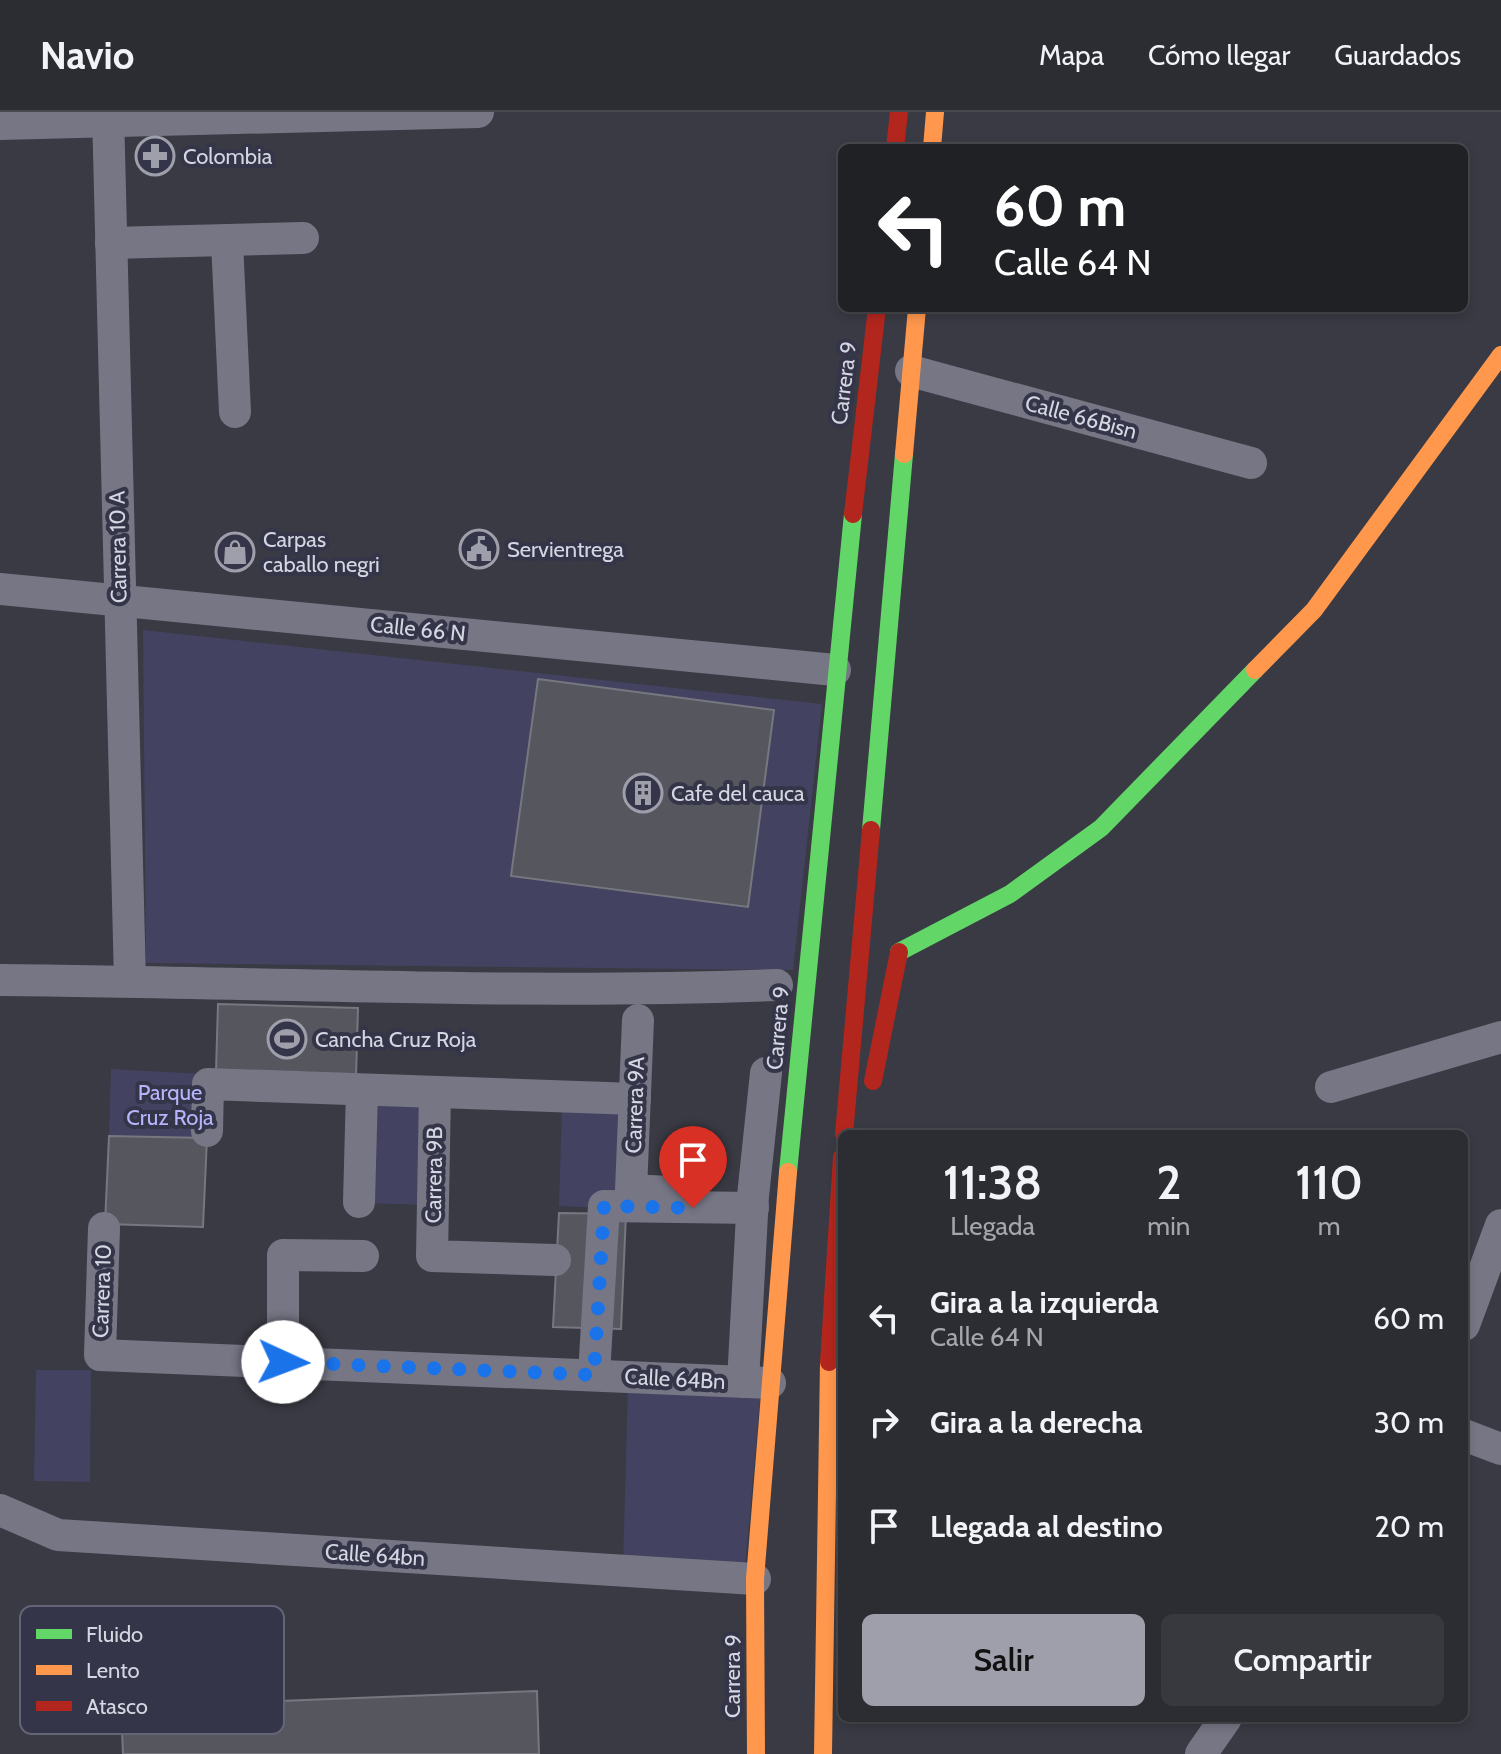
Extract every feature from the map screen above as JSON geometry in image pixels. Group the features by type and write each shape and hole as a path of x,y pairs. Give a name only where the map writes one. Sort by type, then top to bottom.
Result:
{"main road":[{"path":"895,144 899,112"},
{"path":"932,144 935,112"},
{"name":"Carrera 9","path":"756,1754 757,1382 877,312"},
{"path":"844,1130 917,312"},
{"path":"869,1103 893,955 1010,894 1101,828 1314,610 1501,355"},
{"path":"823,1754 822,1597 831,1279 838,1201"},
{"path":"831,1279 838,1248"}],"street":[{"path":"0,124 108,117 478,112"},
{"name":"Carrera 10 A","path":"108,117 130,981"},
{"path":"111,243 303,238"},
{"path":"227,241 235,412"},
{"name":"Calle 66Bisn","path":"911,371 1251,463"},
{"name":"Calle 66 N","path":"0,589 835,670"},
{"path":"0,980 490,990 777,985"},
{"name":"Carrera 9A","path":"594,1375 635,1099 638,1020"},
{"path":"1331,1087 1501,1037"},
{"path":"757,1382 753,1202 766,1073"},
{"path":"207,1131 208,1084 635,1099"},
{"path":"359,1202 362,1090"},
{"name":"Carrera 9B","path":"435,1093 432,1256 555,1260"},
{"path":"618,1198 753,1202"},
{"path":"1468,1314 1501,1225"},
{"name":"Carrera 10","path":"100,1355 104,1228"},
{"path":"283,1362 283,1255 363,1256"},
{"name":"Calle 64Bn","path":"100,1355 757,1382"},
{"path":"1468,1437 1501,1449"},
{"name":"Calle 64bn","path":"0,1510 58,1535 755,1579"},
{"path":"1201,1754 1223,1722"}],"green space":[{"path":"143,630 822,704 793,970 146,963"},
{"name":"Parque Cruz Roja","path":"111,1069 204,1074 201,1138 109,1136"},
{"path":"365,1093 432,1096 429,1205 363,1203"},
{"path":"562,1103 629,1105 626,1209 559,1206"},
{"path":"36,1370 91,1370 90,1482 34,1481"},
{"path":"628,1386 761,1389 745,1568 623,1566"}],"building":[{"name":"Cafe del cauca","path":"538,679 774,710 748,907 511,876"},
{"name":"Cancha Cruz Roja","path":"218,1004 358,1008 356,1077 216,1071"},
{"path":"109,1136 207,1138 203,1227 105,1224"},
{"path":"559,1213 626,1214 621,1329 553,1327"},
{"path":"537,1691 539,1754 123,1754 122,1734 284,1734 284,1701"}],"traffic: fast":[{"path":"871,830 904,454"},
{"path":"788,1172 853,514"},
{"path":"899,952 1010,894 1101,828 1255,670"}],"traffic: slow":[{"path":"932,144 935,112"},
{"path":"904,454 917,312"},
{"path":"1255,670 1314,610 1501,355"},
{"path":"756,1754 755,1579 788,1172"},
{"path":"823,1754 829,1362"}],"traffic: jam":[{"path":"895,144 899,112"},
{"path":"853,514 877,312"},
{"path":"844,1130 871,830"},
{"path":"873,1081 899,952"},
{"path":"829,1362 838,1220"}],"place":[{"name":"Colombia","path":"155,156"},
{"name":"Servientrega","path":"479,549"},
{"name":"Carpas caballo negri","path":"235,552"},
{"name":"Cafe del cauca","path":"643,793"},
{"name":"Cancha Cruz Roja","path":"287,1039"}],"route":[{"path":"283,1362 594,1375 604,1206 693,1208"}]}
